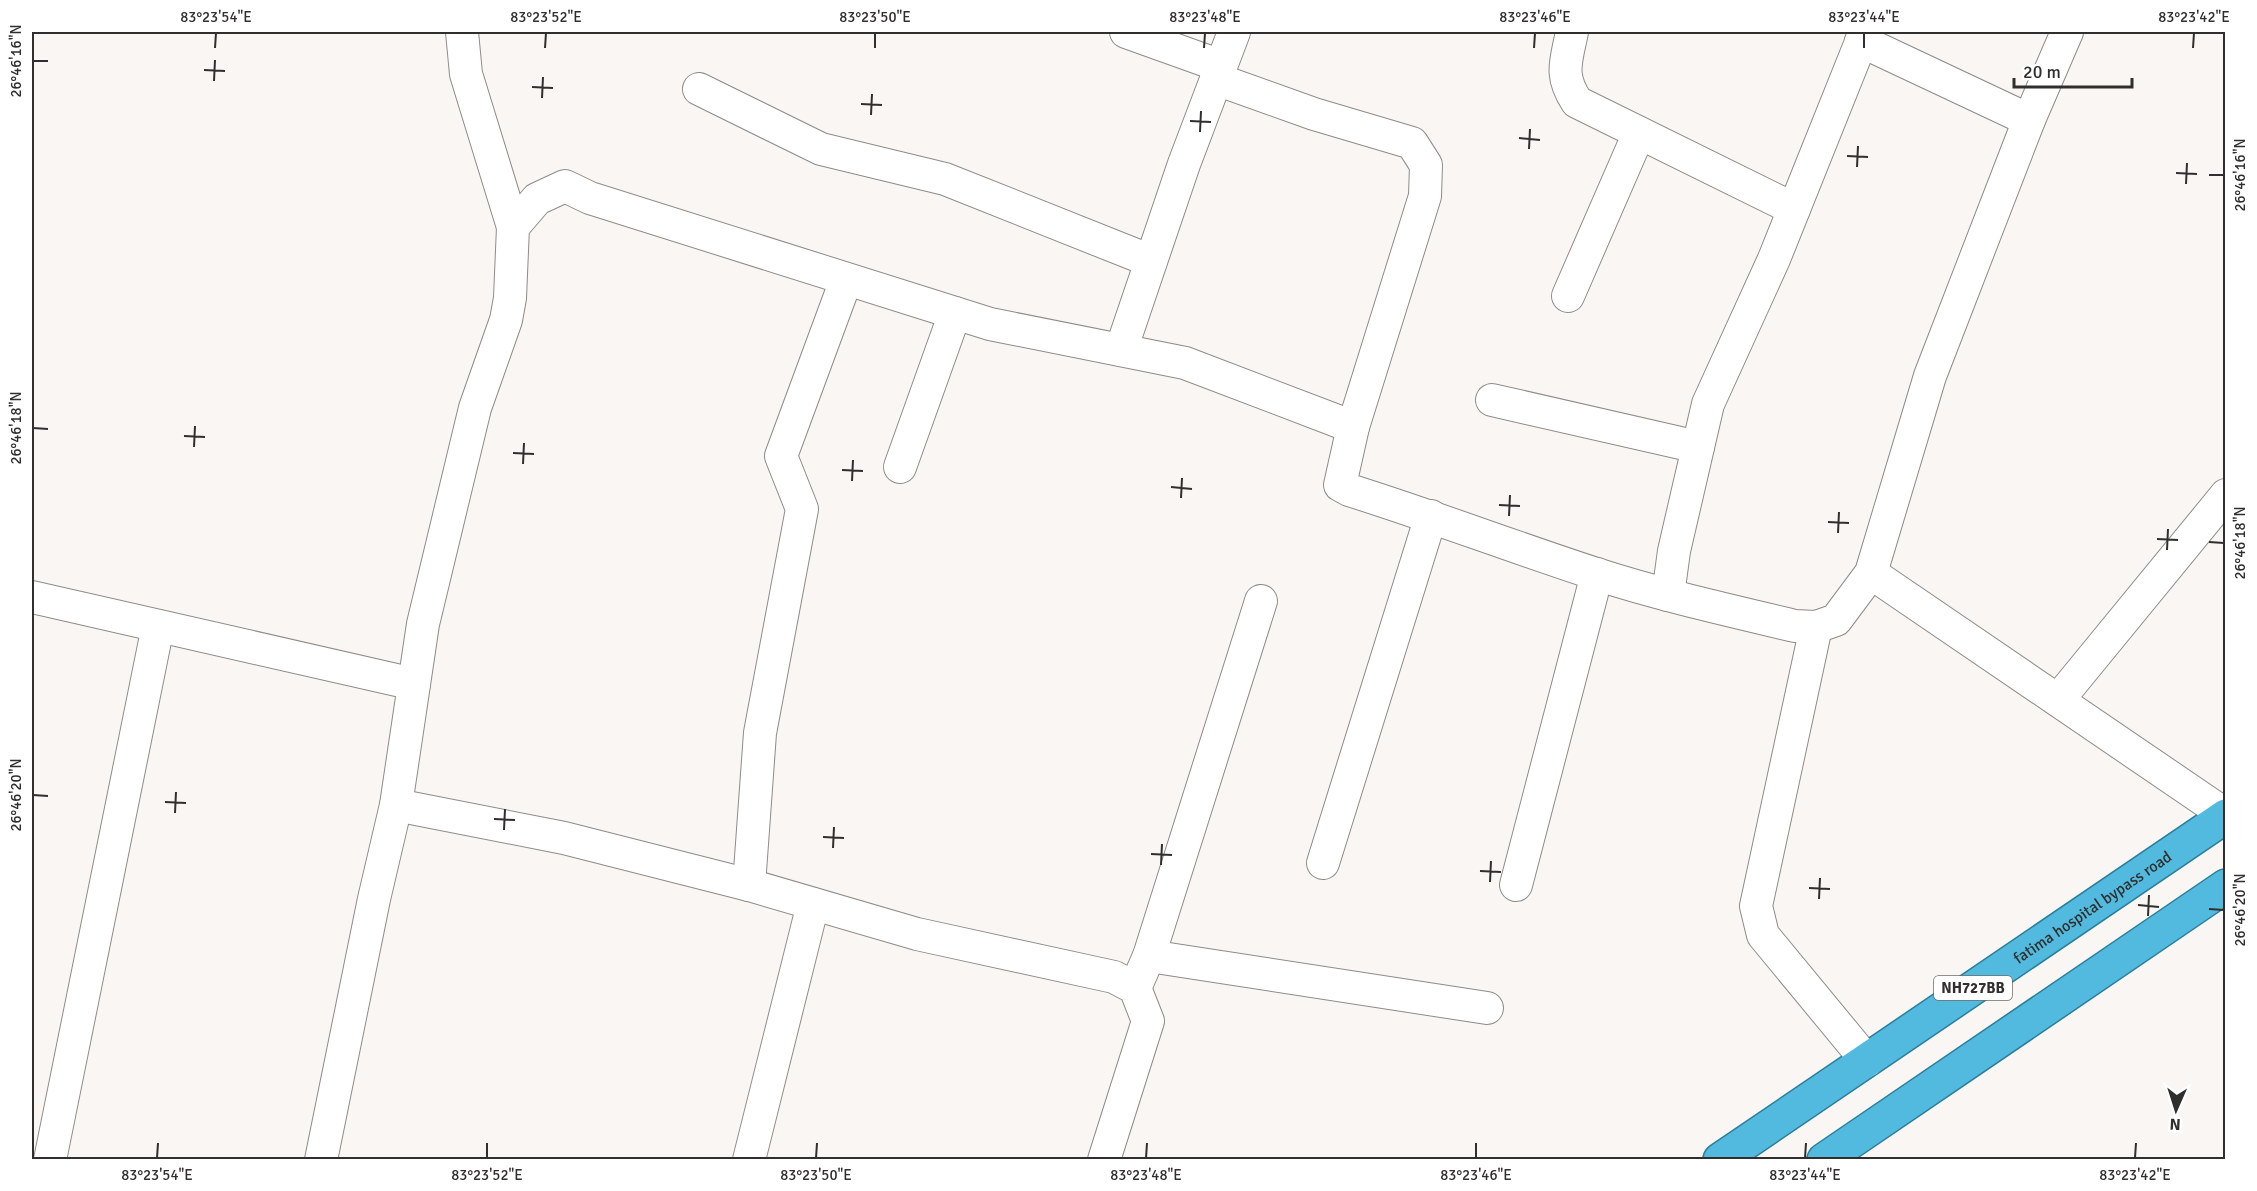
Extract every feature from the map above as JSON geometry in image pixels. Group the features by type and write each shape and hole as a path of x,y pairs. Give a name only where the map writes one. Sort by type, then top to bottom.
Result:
{"highway":[{"name":"fatima hospital bypass road","path":"1720,1160 2226,815"},
{"path":"1824,1160 2226,886"}],"street":[{"path":"321,1160 396,805 423,624 475,408 506,320 510,298 513,227 466,74 462,32"},
{"path":"1126,32 1314,114 1412,143 1426,165 1425,196 1353,427 1340,485 1597,574 1668,595 1795,626 1816,627 1836,620 1871,573 1930,376 2029,120 2067,32"},
{"path":"1120,350 1234,32"},
{"path":"1572,32 1564,72 1568,88 1577,102 1794,209"},
{"path":"1668,595 1674,551 1708,404 1794,209 1863,36 2029,120"},
{"path":"699,89 821,149 945,179 1151,261"},
{"path":"1568,296 1639,133"},
{"path":"513,227 537,199 565,186 590,198 990,324 1185,363 1353,427"},
{"path":"750,885 760,733 802,509 782,456 846,280"},
{"path":"900,467 955,313"},
{"path":"1492,400 1698,447"},
{"path":"2058,700 2226,495"},
{"path":"1323,862 1431,516"},
{"path":"1871,573 2226,815"},
{"path":"1516,885 1597,574"},
{"path":"32,597 414,684"},
{"path":"1135,988 1149,956 1261,601"},
{"path":"50,1160 158,626"},
{"path":"1816,627 1756,906 1763,934 1867,1061"},
{"path":"396,805 564,838 750,885 917,934 1114,977 1135,988 1148,1021 1104,1160"},
{"path":"749,1160 813,904"},
{"path":"1149,956 1487,1008"}]}
